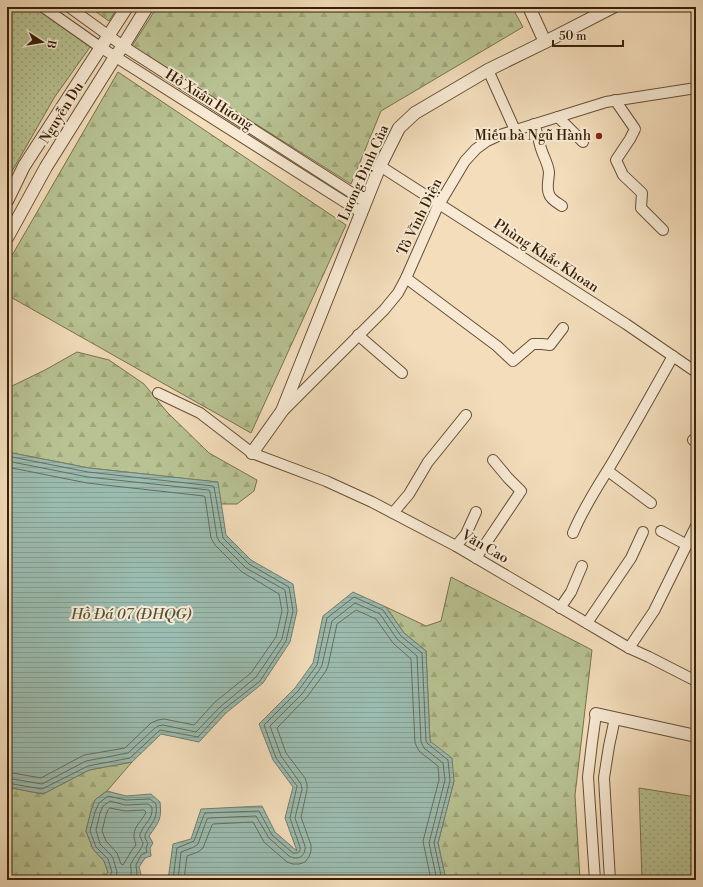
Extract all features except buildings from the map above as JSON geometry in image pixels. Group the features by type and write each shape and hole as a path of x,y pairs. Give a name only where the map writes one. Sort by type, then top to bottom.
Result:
{"street":[{"name":"Hồ Xuân Hương","path":"43,7 100,48 364,207"},
{"name":"Hồ Xuân Hương","path":"69,7 108,36 364,207"},
{"name":"Nguyễn Du","path":"7,201 24,166 127,7"},
{"name":"Nguyễn Du","path":"7,238 46,166 147,7"},
{"path":"528,7 545,42"},
{"name":"Lương Định Của","path":"252,453 282,412 380,166 399,128 416,113 488,70 612,7"},
{"path":"488,70 515,130"},
{"name":"Tô Vĩnh Diện","path":"282,412 384,310 398,293 439,204 465,161 476,149 487,141 500,135 606,102 696,88"},
{"path":"615,100 635,129 616,160 623,175 642,193 641,208 663,230"},
{"path":"558,117 583,142"},
{"path":"534,124 548,165 548,193 552,199 562,206"},
{"name":"Phùng Khắc Khoan","path":"380,166 620,320 696,372"},
{"path":"406,278 497,346 513,361 533,344 550,345 563,328"},
{"path":"358,335 402,373"},
{"path":"573,533 592,496 608,471 673,356"},
{"name":"Văn Cao","path":"158,393 200,413 252,453 326,481 372,502 456,546 630,648 696,681"},
{"path":"393,513 409,494 428,462 466,415"},
{"path":"476,558 521,491 493,460"},
{"path":"608,471 651,503"},
{"path":"456,546 466,534 476,512"},
{"path":"630,648 654,611 696,526"},
{"path":"661,531 687,545"},
{"path":"587,623 631,558 643,532"},
{"path":"560,608 571,592 582,566"},
{"path":"595,880 588,777 596,714 696,736"},
{"path":"610,880 604,778 614,718"}],"green space":[{"path":"7,7 43,7 88,38 90,47 54,98 7,180"},
{"path":"89,7 118,7 109,21"},
{"path":"157,7 512,7 523,27 381,111 351,184 132,46"},
{"path":"118,72 346,225 251,433 7,295 7,264"},
{"path":"77,352 109,360 144,384 167,412 209,453 257,480 254,491 237,504 221,504 217,482 89,468 7,452 7,386 12,386 45,370"},
{"path":"451,577 592,650 575,795 580,880 446,880 438,843 454,781 430,741 426,651 404,633 386,607 426,626 441,621"},
{"path":"132,762 107,791 95,800 86,831 93,849 104,861 108,872 103,878 105,880 7,880 7,787 43,794 89,770"},
{"path":"639,788 696,797 696,880 642,880"}],"water":[{"name":"Hồ Đá 07 (ĐHQG)","path":"7,452 89,468 218,482 226,535 251,560 293,584 297,611 290,642 263,683 226,713 199,742 161,734 132,762 89,770 43,794 7,787"},
{"path":"353,592 386,607 404,633 426,651 430,741 452,758 454,781 438,843 446,880 316,880 314,878 313,880 168,880 173,844 191,839 201,809 262,806 275,832 297,851 285,818 293,787 273,760 259,724 295,688 313,663 323,616"},
{"path":"107,791 126,796 151,794 160,802 160,817 149,836 153,843 150,848 151,856 145,858 139,867 141,874 139,880 105,880 103,878 108,872 104,861 93,849 86,831 95,800"}],"place":[{"name":"Miếu bà Ngũ Hành","path":"599,136"}]}
